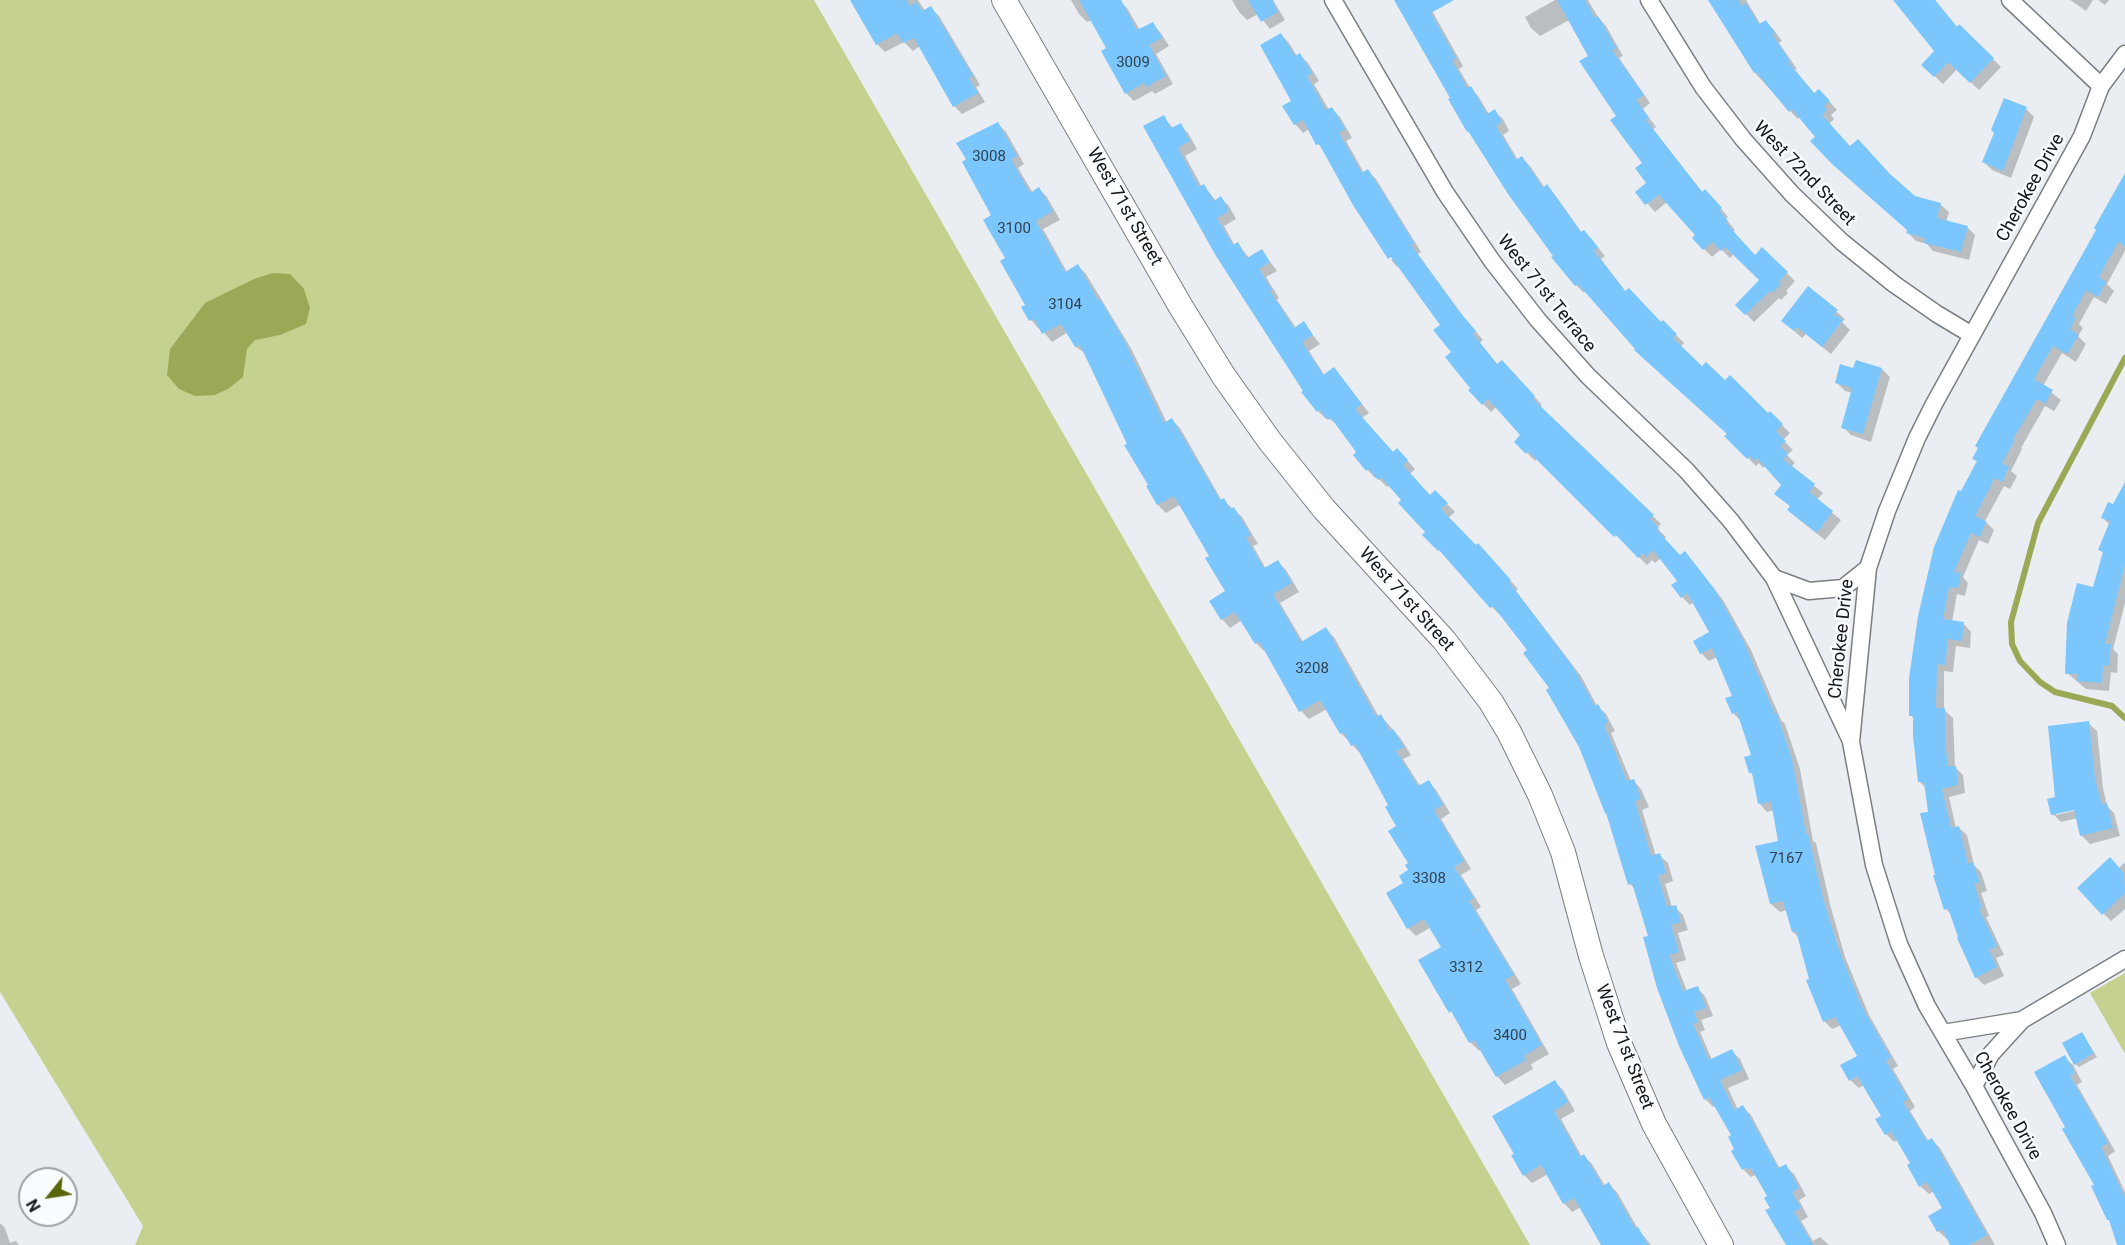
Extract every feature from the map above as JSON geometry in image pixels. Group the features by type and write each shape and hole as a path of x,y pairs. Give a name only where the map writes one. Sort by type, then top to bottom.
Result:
{"street":[{"name":"West 71st Street","path":"1004,0 1175,297 1223,375 1269,440 1324,509 1444,640 1491,702 1509,732 1540,795 1563,852 1591,956 1619,1043 1654,1124 1721,1245"},
{"name":"West 71st Terrace","path":"1333,0 1445,192 1492,261 1538,320 1588,376 1687,471 1731,521 1774,578 1851,742"},
{"name":"West 72nd Street","path":"1649,0 1703,87 1743,139 1792,194 1842,242 1893,284 1972,335"},
{"path":"2010,0 2101,86"},
{"name":"Cherokee Drive","path":"2057,1245 2043,1213 1974,1086 1927,1006 1895,932 1874,865 1851,742 1868,568 1887,511 1917,438 2082,136 2101,86 2125,54"},
{"path":"1774,578 1809,591 1843,588 1868,568"},
{"path":"1974,1086 1991,1054 2022,1020 2125,959"},
{"path":"1943,1033 2022,1020"}],"shaded area":[{"path":"0,0 814,0 1530,1245 135,1245 143,1226 0,992"},
{"path":"273,273 290,274 304,289 310,308 306,324 280,335 255,340 247,349 243,377 228,389 215,395 195,396 179,389 167,375 170,349 205,303 254,279"},
{"path":"2125,973 2125,1054 2090,993"}],"building":[{"path":"850,0 906,0 910,6 917,2 922,11 931,6 973,76 969,78 978,93 953,107 914,38 903,43 897,33 876,45"},
{"path":"1079,0 1121,0 1137,30 1153,22 1162,38 1149,45 1166,76 1146,87 1144,83 1125,94 1101,51 1106,48"},
{"path":"1248,0 1272,0 1278,12 1261,22"},
{"path":"1394,0 1454,0 1431,13 1456,58 1452,60 1467,88 1471,86 1487,114 1495,109 1502,122 1496,126 1516,160 1522,156 1543,188 1547,184 1581,232 1584,230 1598,247 1594,251 1625,291 1629,288 1661,322 1663,320 1677,334 1673,338 1702,366 1706,362 1725,380 1730,375 1768,413 1770,411 1783,424 1776,431 1786,441 1780,446 1788,454 1783,459 1815,484 1809,492 1833,511 1817,533 1787,510 1790,506 1774,494 1781,485 1757,458 1754,461 1750,456 1747,459 1724,436 1727,434 1634,350 1578,284 1575,286 1551,257 1553,256 1467,132"},
{"path":"1557,0 1585,0 1595,18 1598,16 1616,48 1612,50 1644,95 1636,100 1649,118 1646,120 1702,192 1705,189 1722,208 1719,210 1728,221 1726,223 1755,255 1762,247 1788,272 1772,293 1770,291 1745,315 1735,305 1759,280 1725,247 1721,251 1712,242 1703,250 1692,238 1695,235 1659,195 1645,205 1635,192 1646,183 1635,168 1642,163 1610,120 1616,116 1579,61 1588,56"},
{"path":"1708,0 1738,0 1742,6 1746,3 1759,24 1766,20 1775,33 1772,34 1790,61 1788,62 1814,93 1819,89 1830,101 1824,106 1827,110 1822,115 1850,146 1858,139 1890,174 1915,196 1941,203 1937,218 1968,226 1961,252 1924,243 1925,238 1906,233 1907,230 1832,164 1810,141 1815,137 1792,109 1789,112 1756,72 1754,73"},
{"path":"1893,0 1935,0 1957,27 1959,24 1994,58 1970,83 1948,62 1934,77 1921,65 1934,51"},
{"path":"1281,33 1295,56 1300,53 1312,73 1307,76 1326,110 1332,107 1345,129 1339,133 1362,173 1368,169 1414,243 1411,245 1476,331 1473,334 1497,364 1502,360 1535,396 1533,399 1654,515 1650,519 1659,528 1657,530 1680,555 1685,551 1715,590 1743,640 1775,714 1777,714 1792,760 1806,834 1808,834 1823,898 1838,947 1861,1005 1891,1058 1886,1061 1908,1099 1903,1102 1927,1141 1932,1138 1987,1235 1969,1245 1950,1245 1942,1229 1937,1232 1928,1216 1942,1208 1927,1182 1919,1187 1907,1165 1910,1163 1891,1131 1885,1135 1875,1119 1881,1116 1857,1076 1849,1081 1840,1065 1857,1056 1835,1017 1823,1022 1806,980 1809,979 1796,931 1792,932 1783,901 1770,904 1755,846 1778,841 1771,802 1758,804 1752,773 1749,773 1744,757 1751,755 1737,712 1732,714 1725,698 1732,696 1712,648 1700,654 1693,641 1709,632 1687,593 1681,598 1671,585 1677,581 1653,550 1646,557 1643,553 1638,558 1616,535 1614,537 1528,451 1526,454 1514,442 1520,435 1488,399 1482,405 1468,390 1470,388 1445,357 1451,352 1433,330 1440,325 1391,257 1388,259 1353,205 1319,144 1316,145 1303,120 1294,125 1282,106 1291,101 1260,45"},
{"path":"2004,98 2027,107 2003,171 1982,162 1994,133 1991,130"},
{"path":"1164,115 1171,128 1181,123 1190,141 1178,148 1199,187 1204,184 1214,201 1221,196 1229,211 1217,218 1233,245 1238,242 1247,258 1262,249 1270,262 1259,269 1294,328 1304,321 1313,335 1302,342 1323,375 1334,367 1362,404 1355,409 1393,452 1397,448 1408,460 1403,465 1430,495 1435,490 1448,503 1441,509 1476,545 1478,543 1511,580 1509,582 1573,667 1595,706 1598,704 1608,722 1604,725 1627,781 1634,779 1641,799 1635,801 1651,856 1660,853 1666,873 1658,876 1667,907 1676,905 1681,922 1671,925 1679,952 1669,955 1683,991 1698,986 1706,1008 1694,1012 1698,1022 1693,1024 1709,1060 1732,1049 1742,1070 1720,1080 1734,1110 1743,1105 1778,1168 1786,1164 1799,1188 1792,1192 1801,1208 1794,1212 1813,1245 1786,1245 1765,1210 1770,1208 1764,1198 1767,1196 1751,1168 1748,1170 1746,1167 1742,1170 1731,1151 1734,1149 1728,1137 1731,1135 1709,1097 1704,1100 1679,1046 1657,988 1643,937 1648,936 1632,883 1628,885 1606,813 1579,747 1546,690 1549,688 1523,653 1527,650 1493,606 1490,608 1439,550 1422,535 1425,532 1398,503 1401,500 1381,477 1378,480 1369,469 1366,471 1353,455 1356,452 1331,418 1328,420 1320,410 1317,412 1301,392 1303,391 1216,256 1143,126"},
{"path":"998,122 1017,156 1011,159 1030,193 1039,187 1053,211 1036,221 1065,272 1078,264 1124,340 1164,423 1172,418 1220,500 1224,498 1230,509 1234,507 1251,535 1246,538 1264,568 1278,560 1292,583 1273,594 1301,642 1326,627 1376,717 1381,714 1390,731 1393,729 1404,747 1396,751 1418,786 1429,780 1443,805 1434,810 1464,861 1454,867 1474,898 1469,901 1514,975 1505,980 1542,1045 1524,1056 1526,1060 1496,1077 1474,1040 1469,1043 1451,1011 1449,1013 1418,960 1441,947 1424,919 1407,929 1386,893 1403,883 1399,876 1408,870 1405,865 1408,863 1388,831 1396,826 1385,807 1388,805 1355,744 1351,746 1343,732 1340,734 1320,700 1299,712 1259,641 1255,644 1235,612 1221,620 1209,601 1225,591 1205,558 1209,556 1174,496 1157,505 1124,445 1127,444 1080,345 1075,347 1061,324 1042,334 1034,319 1029,321 1021,307 1025,305 1000,261 1005,258 983,220 991,215 962,162 966,159 956,143"},
{"path":"2125,173 2125,246 2118,242 2099,277 2106,282 2098,297 2086,290 2072,316 2076,318 2070,329 2079,335 2067,354 2053,346 2034,379 2053,390 2045,404 2037,399 2013,439 2015,440 2002,463 2009,467 2002,482 1995,478 1975,516 1986,521 1980,537 1971,533 1954,572 1961,573 1958,588 1949,587 1943,619 1964,622 1962,641 1948,639 1945,665 1937,664 1936,708 1945,708 1948,766 1956,766 1958,785 1942,789 1951,828 1959,826 1968,864 1973,862 1980,883 1974,884 1982,908 1979,909 1997,946 1989,950 1997,967 1975,978 1957,938 1948,908 1944,910 1933,875 1935,875 1920,813 1928,812 1924,782 1918,782 1913,716 1909,716 1909,678 1918,616 1934,547 1958,490 1961,491 1977,461 1972,459 1978,448 1975,446 2096,230 2094,228"},
{"path":"1808,286 1838,310 1834,314 1843,320 1822,347 1797,327 1794,331 1781,321"},
{"path":"1856,360 1882,368 1863,434 1841,428 1852,388 1835,383 1840,364 1853,368"},
{"path":"2125,482 2125,564 2105,644 2111,644 2109,666 2103,665 2102,683 2077,681 2077,674 2065,674 2067,623 2077,583 2093,587 2103,552 2098,550 2110,521 2101,518 2108,502 2113,504"},
{"path":"2089,721 2095,779 2102,805 2107,803 2113,828 2080,836 2074,810 2051,815 2047,799 2055,797 2048,726"},
{"path":"2110,857 2124,873 2125,893 2102,915 2077,888"},
{"path":"2082,1032 2094,1053 2074,1065 2062,1043"},
{"path":"2065,1055 2075,1073 2070,1076 2108,1143 2101,1147 2125,1198 2125,1245 2117,1245 2109,1220 2091,1186 2094,1185 2062,1129 2065,1127 2034,1072"},
{"path":"1555,1080 1568,1102 1554,1111 1580,1157 1584,1154 1603,1186 1609,1182 1635,1228 1638,1227 1648,1245 1601,1245 1574,1198 1563,1204 1541,1165 1523,1176 1511,1155 1514,1154 1492,1116"}],"waterway":[{"path":"2125,358 2038,523 2011,622 2012,644 2020,661 2040,682 2055,692 2112,706 2125,718"}]}
